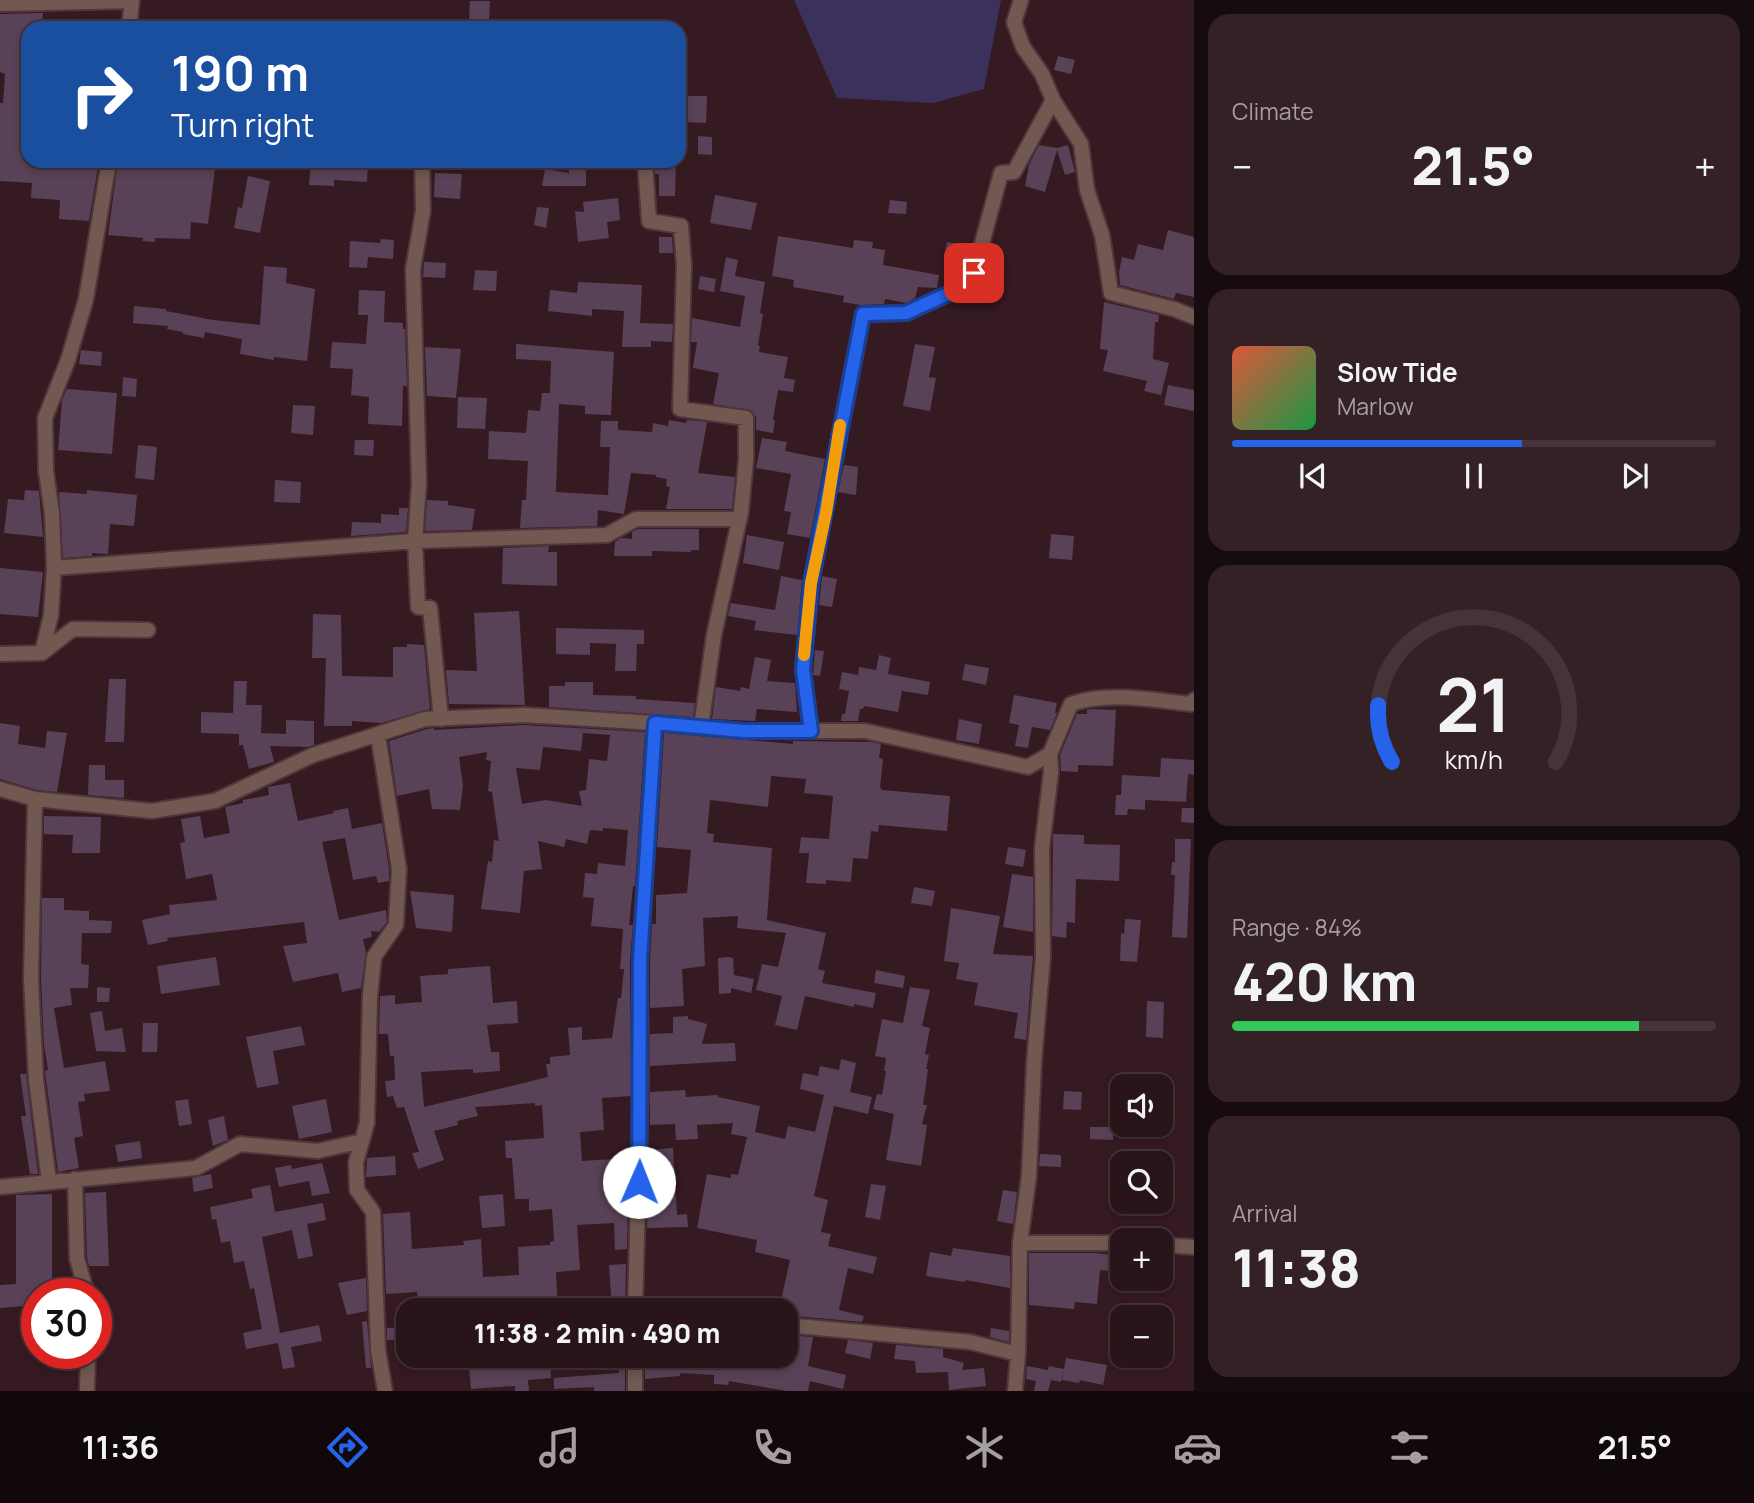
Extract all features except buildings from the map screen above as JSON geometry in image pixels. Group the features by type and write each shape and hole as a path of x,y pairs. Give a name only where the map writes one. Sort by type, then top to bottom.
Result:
{"street":[{"path":"0,4 132,0 130,21"},
{"path":"1021,0 1014,22 1023,47 1042,74 1053,100 1081,144 1087,190 1102,235 1111,293 1174,309 1194,317"},
{"path":"811,731 803,670 811,583 863,314 906,313 952,292 974,273 1001,173 1014,172 1053,100"},
{"path":"42,653 51,615 54,568 52,514 46,471 45,418 68,360 86,299 108,168"},
{"path":"422,168 423,211 413,269 419,484 415,541 418,607 430,608 441,719"},
{"path":"645,168 649,221 681,226 684,277 680,409 746,418 746,460 739,519 714,635 701,727"},
{"path":"54,568 415,541 607,535 636,519 739,519"},
{"path":"0,654 42,653 73,629 148,630"},
{"path":"1015,1391 1020,1242 1029,1176 1034,1062 1043,957 1042,848 1051,772 1050,754 1071,704 1089,697 1193,703"},
{"path":"0,789 35,799 152,811 215,801 313,755 425,719 524,715 743,731 865,731 1028,767 1050,754"},
{"path":"635,1298 640,960 655,723"},
{"path":"378,735 399,869 396,925 374,957 370,996 367,1123 356,1162 357,1190 373,1212 378,1350 385,1391"},
{"path":"35,799 31,979 36,1080 48,1181"},
{"path":"0,1187 196,1168 240,1143 318,1151 362,1141"},
{"path":"75,1179 77,1259 83,1278"},
{"path":"1020,1242 1110,1243"},
{"path":"1173,1246 1194,1247"},
{"path":"798,1326 970,1342 1018,1354"},
{"path":"635,1368 635,1391"},
{"path":"86,1391 87,1369"}],"shaded area":[{"path":"794,0 1001,0 984,89 933,103 837,98"}],"slow traffic":[{"path":"804,655 811,583 826,513 840,425"}],"route":[{"path":"639,1182 640,960 655,723 743,731 811,731 803,670 811,583 863,314 906,313 952,292 974,273"}]}
